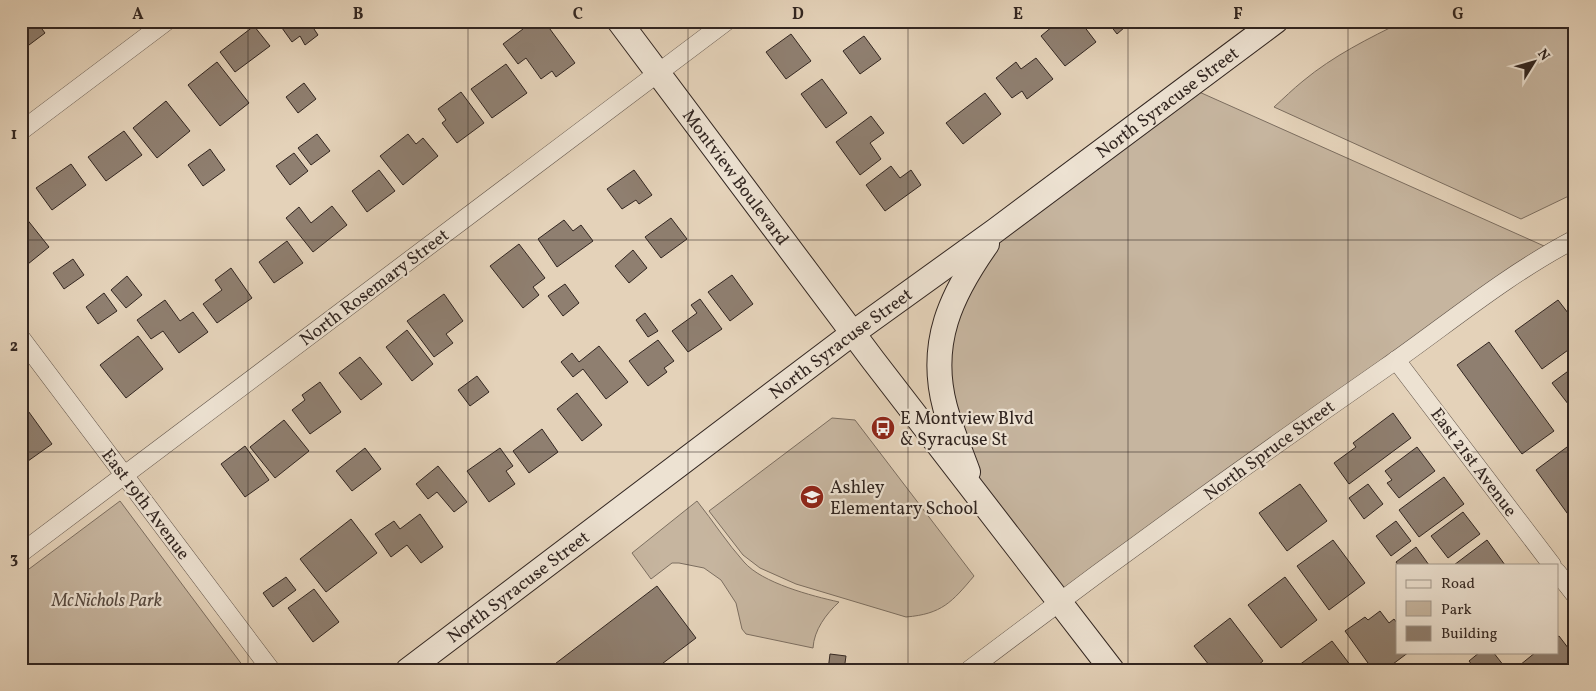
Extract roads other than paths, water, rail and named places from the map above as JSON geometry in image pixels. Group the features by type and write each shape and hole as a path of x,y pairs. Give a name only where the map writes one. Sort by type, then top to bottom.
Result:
{"main road":[{"name":"Montview Boulevard","path":"619,21 853,333 1112,670"},
{"name":"North Syracuse Street","path":"408,670 853,333 996,230 1276,21"},
{"path":"975,491 945,406 939,359 940,341 947,316 970,267 996,230"}],"street":[{"path":"21,131 167,21"},
{"name":"North Rosemary Street","path":"21,554 727,21"},
{"name":"North Spruce Street","path":"969,670 1059,602 1266,451 1396,360 1484,294 1553,250 1575,239"},
{"name":"East 19th Avenue","path":"21,338 271,670"},
{"name":"East 21st Avenue","path":"1396,360 1551,564"},
{"path":"1558,573 1575,595"}],"place":[{"name":"E Montview Blvd & Syracuse St","path":"883,428"},
{"name":"Ashley Elementary School","path":"812,497"}],"park label":[{"name":"McNichols Park","path":"107,600"}]}
